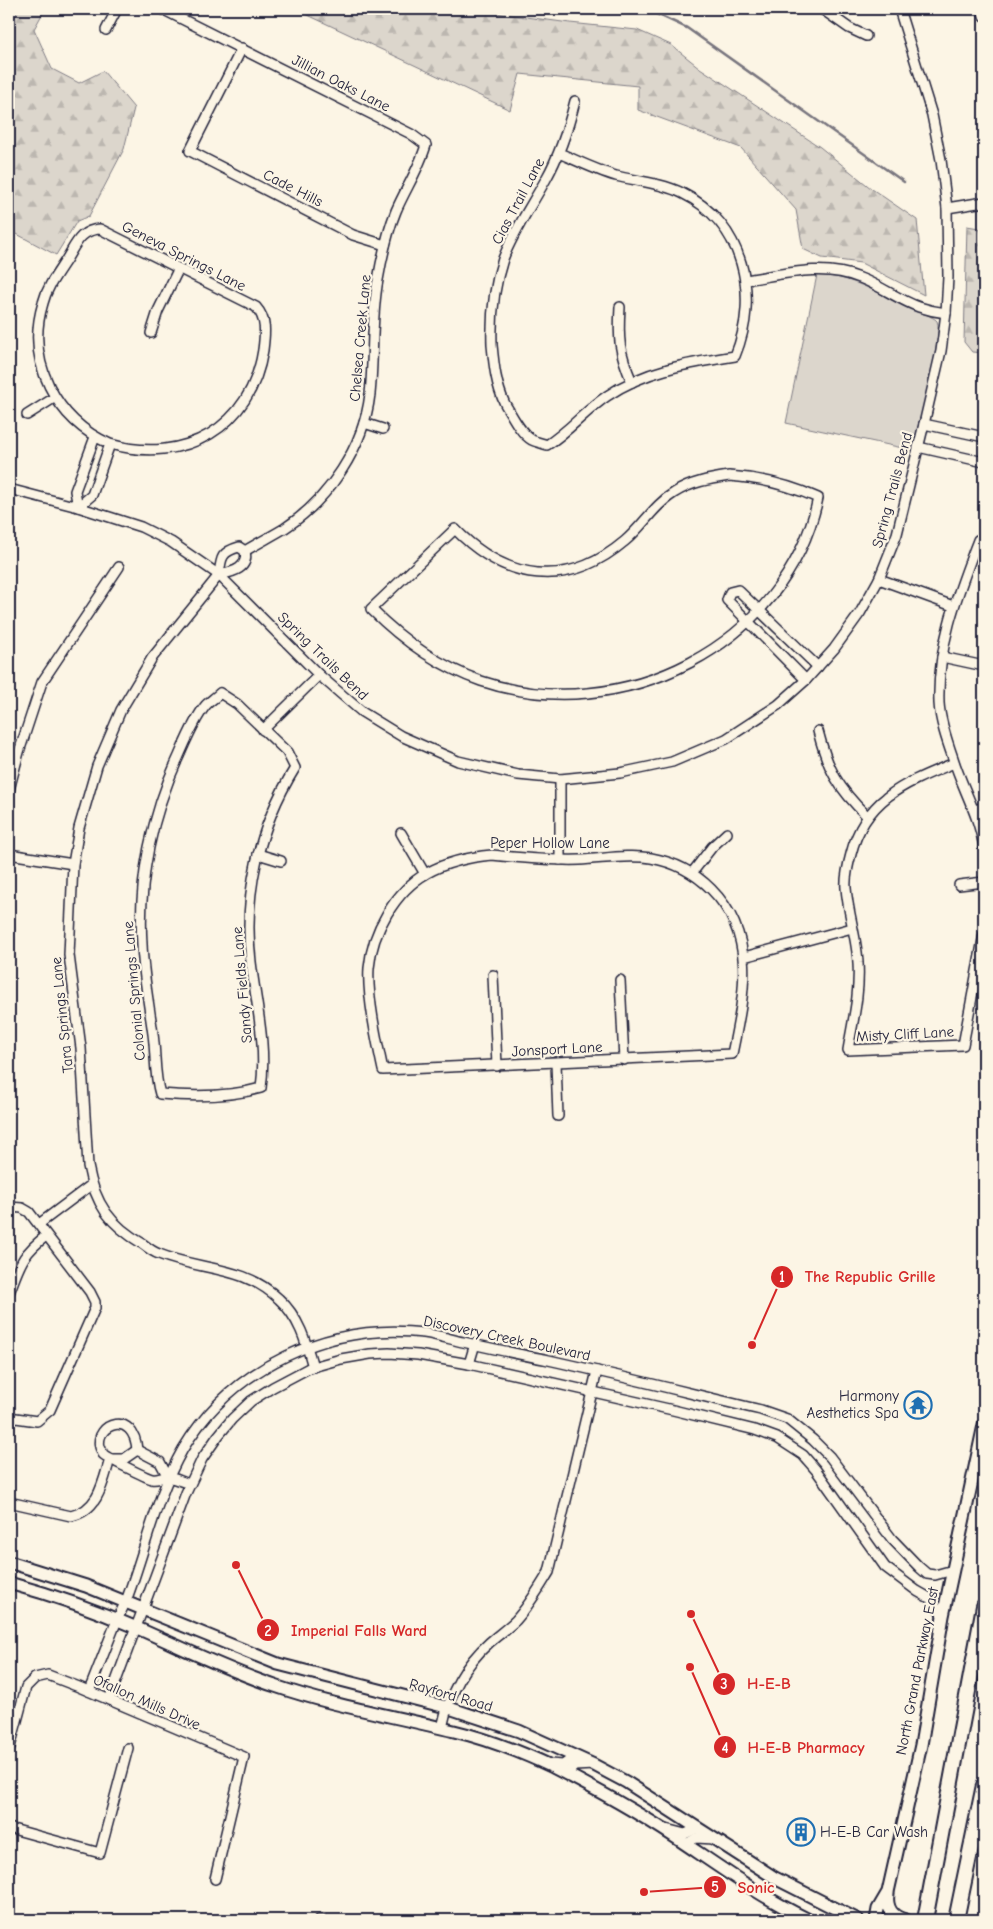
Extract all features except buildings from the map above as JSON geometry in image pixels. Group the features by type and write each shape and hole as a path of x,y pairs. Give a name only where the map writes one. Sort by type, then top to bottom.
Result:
{"highway":[{"path":"927,1914 984,1606"},
{"path":"956,1919 984,1785"}],"main road":[{"name":"North Grand Parkway East","path":"876,1920 878,1909 888,1892 920,1746 943,1616 984,1425"},
{"name":"Rayford Road","path":"9,1562 60,1577 126,1601 224,1644 278,1664 446,1708 512,1729 594,1765 644,1792 775,1878 858,1920"},
{"path":"9,1584 52,1596 116,1620 214,1664 276,1687 327,1702 478,1738 542,1763 659,1827 752,1890 809,1920"},
{"path":"888,1892 887,1902 889,1910 896,1918 906,1920"}],"street":[{"path":"106,30 117,9"},
{"name":"Jillian Oaks Lane","path":"162,9 411,134 426,145"},
{"path":"822,9 849,28 866,36"},
{"name":"Spring Trails Bend","path":"9,489 78,507 140,527 171,542 219,575 319,675 362,712 401,736 458,761 518,775 560,779 620,773 672,762 726,739 778,705 806,680 834,649 860,613 879,579 896,534 924,424 941,351 946,313 948,277 947,208 941,160 932,115 899,9"},
{"path":"982,9 984,16"},
{"name":"Cade Hills","path":"242,48 190,151 353,235 385,245"},
{"name":"Cias Trail Lane","path":"575,101 569,126 559,153 517,229 503,259 496,286 492,326 494,369 503,399 520,427 532,440 547,445 562,435 574,421 607,396 632,382"},
{"name":"Chelsea Creek Lane","path":"219,575 221,558 228,550 239,547 245,550 286,528 308,510 328,489 354,448 364,423 370,396 377,282 385,245 396,211 420,164 426,145"},
{"path":"559,153 616,176 638,180 682,193 700,204 714,216 738,251 746,280 747,302 744,324 735,356 687,363 632,382 621,357 618,330 620,307"},
{"path":"947,208 984,202"},
{"name":"Geneva Springs Lane","path":"54,398 42,370 38,352 38,327 42,304 52,282 81,235 90,230 100,230 256,307 264,320 264,342 256,382 243,403 229,420 211,434 168,450 147,451 110,444"},
{"path":"151,333 158,311 178,270"},
{"path":"746,280 820,270 843,273 860,278 919,307 946,313"},
{"path":"27,415 54,398 76,423 95,437 110,444 92,495 78,507 75,491 95,437"},
{"path":"364,423 383,429"},
{"path":"924,424 984,436"},
{"path":"918,447 984,462"},
{"path":"85,464 102,470"},
{"path":"729,476 755,478 798,489 818,498 814,518 796,559 760,609 734,634 679,670 646,682 580,695 514,690 480,681 448,667 416,648 371,609 455,529 472,546 503,564 525,571 568,571 610,554 628,540 653,509 674,492 699,481 729,476"},
{"path":"981,541 953,606 945,633 939,704 954,763 975,810 984,848"},
{"path":"219,575 236,572 247,558 245,550"},
{"path":"9,790 19,752 42,682 119,567"},
{"name":"Tara Springs Lane","path":"219,575 152,658 121,710 88,794 73,864 69,956 80,1048 88,1166 91,1185 106,1215 130,1237 158,1254 251,1278 284,1303 294,1317 313,1366"},
{"path":"879,579 953,606"},
{"path":"806,680 727,600 730,592 738,590 760,609 818,667"},
{"path":"942,657 984,666"},
{"path":"263,730 319,675"},
{"name":"Colonial Springs Lane","path":"261,1088 244,1093 178,1096 160,1094 156,1078 154,1037 142,944 141,903 144,871 153,828 166,784 184,744 206,705 220,693 237,704 263,730"},
{"name":"Sandy Fields Lane","path":"261,1088 263,1072 260,1019 251,961 250,898 265,828 275,803 295,768 287,752 263,730"},
{"path":"818,731 825,758 834,777 848,798 867,816"},
{"path":"744,957 852,928 846,886 848,865 854,843 867,816 886,797 912,780 954,763"},
{"path":"560,779 560,860"},
{"path":"975,810 984,807"},
{"path":"402,833 425,874"},
{"path":"692,873 712,846 728,833"},
{"path":"9,854 73,864"},
{"path":"258,854 281,861"},
{"name":"Peper Hollow Lane","path":"383,1070 371,996 369,969 373,946 384,918 402,895 425,874 450,863 492,855 560,860 652,858 692,873 720,898 730,914 738,931 744,957 745,974 732,1054"},
{"path":"959,884 984,882"},
{"name":"Misty Cliff Lane","path":"852,928 858,961 858,997 848,1050 963,1045 984,934"},
{"path":"493,975 497,1066"},
{"path":"620,980 624,1060"},
{"name":"Jonsport Lane","path":"383,1070 732,1054"},
{"path":"556,1063 558,1116"},
{"path":"39,1224 91,1185"},
{"path":"9,1207 22,1208 29,1212 90,1292 95,1302 50,1410 36,1421 9,1418"},
{"path":"9,1293 23,1258 31,1247 46,1236"},
{"name":"Discovery Creek Boulevard","path":"89,1691 116,1620 126,1601 168,1477 184,1448 201,1424 216,1405 238,1384 262,1369 307,1347 336,1338 367,1333 424,1334 475,1344 761,1410 787,1420 830,1456 892,1539 913,1562 927,1574 935,1576 953,1570"},
{"path":"469,1364 475,1344"},
{"path":"110,1700 190,1484 202,1459 218,1436 251,1401 273,1387 313,1366 370,1354 418,1355 469,1364 755,1430 777,1438 803,1455 816,1470 885,1567 931,1599 943,1616"},
{"path":"442,1728 446,1708 466,1666 488,1643 514,1622 535,1598 549,1572 597,1371"},
{"path":"137,1450 136,1440 132,1431 125,1425 115,1424 106,1428 101,1436 100,1445 103,1454 110,1459 152,1479 168,1477 190,1484"},
{"path":"137,1450 160,1462 168,1477"},
{"path":"110,1459 124,1459 137,1450"},
{"path":"9,1502 72,1516 79,1514 87,1510 100,1493 110,1459"},
{"name":"Ofallon Mills Drive","path":"9,1751 26,1687 38,1676 48,1675 244,1757 215,1879"},
{"path":"9,1828 100,1853 128,1748"},
{"path":"542,1763 563,1765 575,1756"},
{"path":"565,1774 575,1766 594,1765"},
{"path":"659,1827 685,1834 698,1828"},
{"path":"686,1844 696,1838 714,1839"}],"green space":[{"path":"17,9 45,9 34,29 52,69 79,83 103,71 134,108 124,149 89,216 77,221 56,255 13,232 9,234 9,30"},
{"path":"295,9 466,9 637,30 671,45 700,68 820,147 872,189 917,220 924,295 861,263 822,258 803,249 796,210 741,148 638,110 638,86 520,74 510,110"},
{"path":"967,226 979,228 984,238 984,353 972,352 964,342"},
{"path":"817,275 856,283 924,313 937,321 937,344 912,450 786,423"}],"waterway":[{"path":"646,9 687,28 904,182"}],"place":[{"name":"The Republic Grille","path":"752,1345"},
{"name":"Harmony Aesthetics Spa","path":"918,1405"},
{"name":"Imperial Falls Ward","path":"236,1565"},
{"name":"H-E-B","path":"691,1614"},
{"name":"H-E-B Pharmacy","path":"690,1667"},
{"name":"H-E-B Car Wash","path":"801,1832"},
{"name":"Sonic","path":"644,1892"}]}
